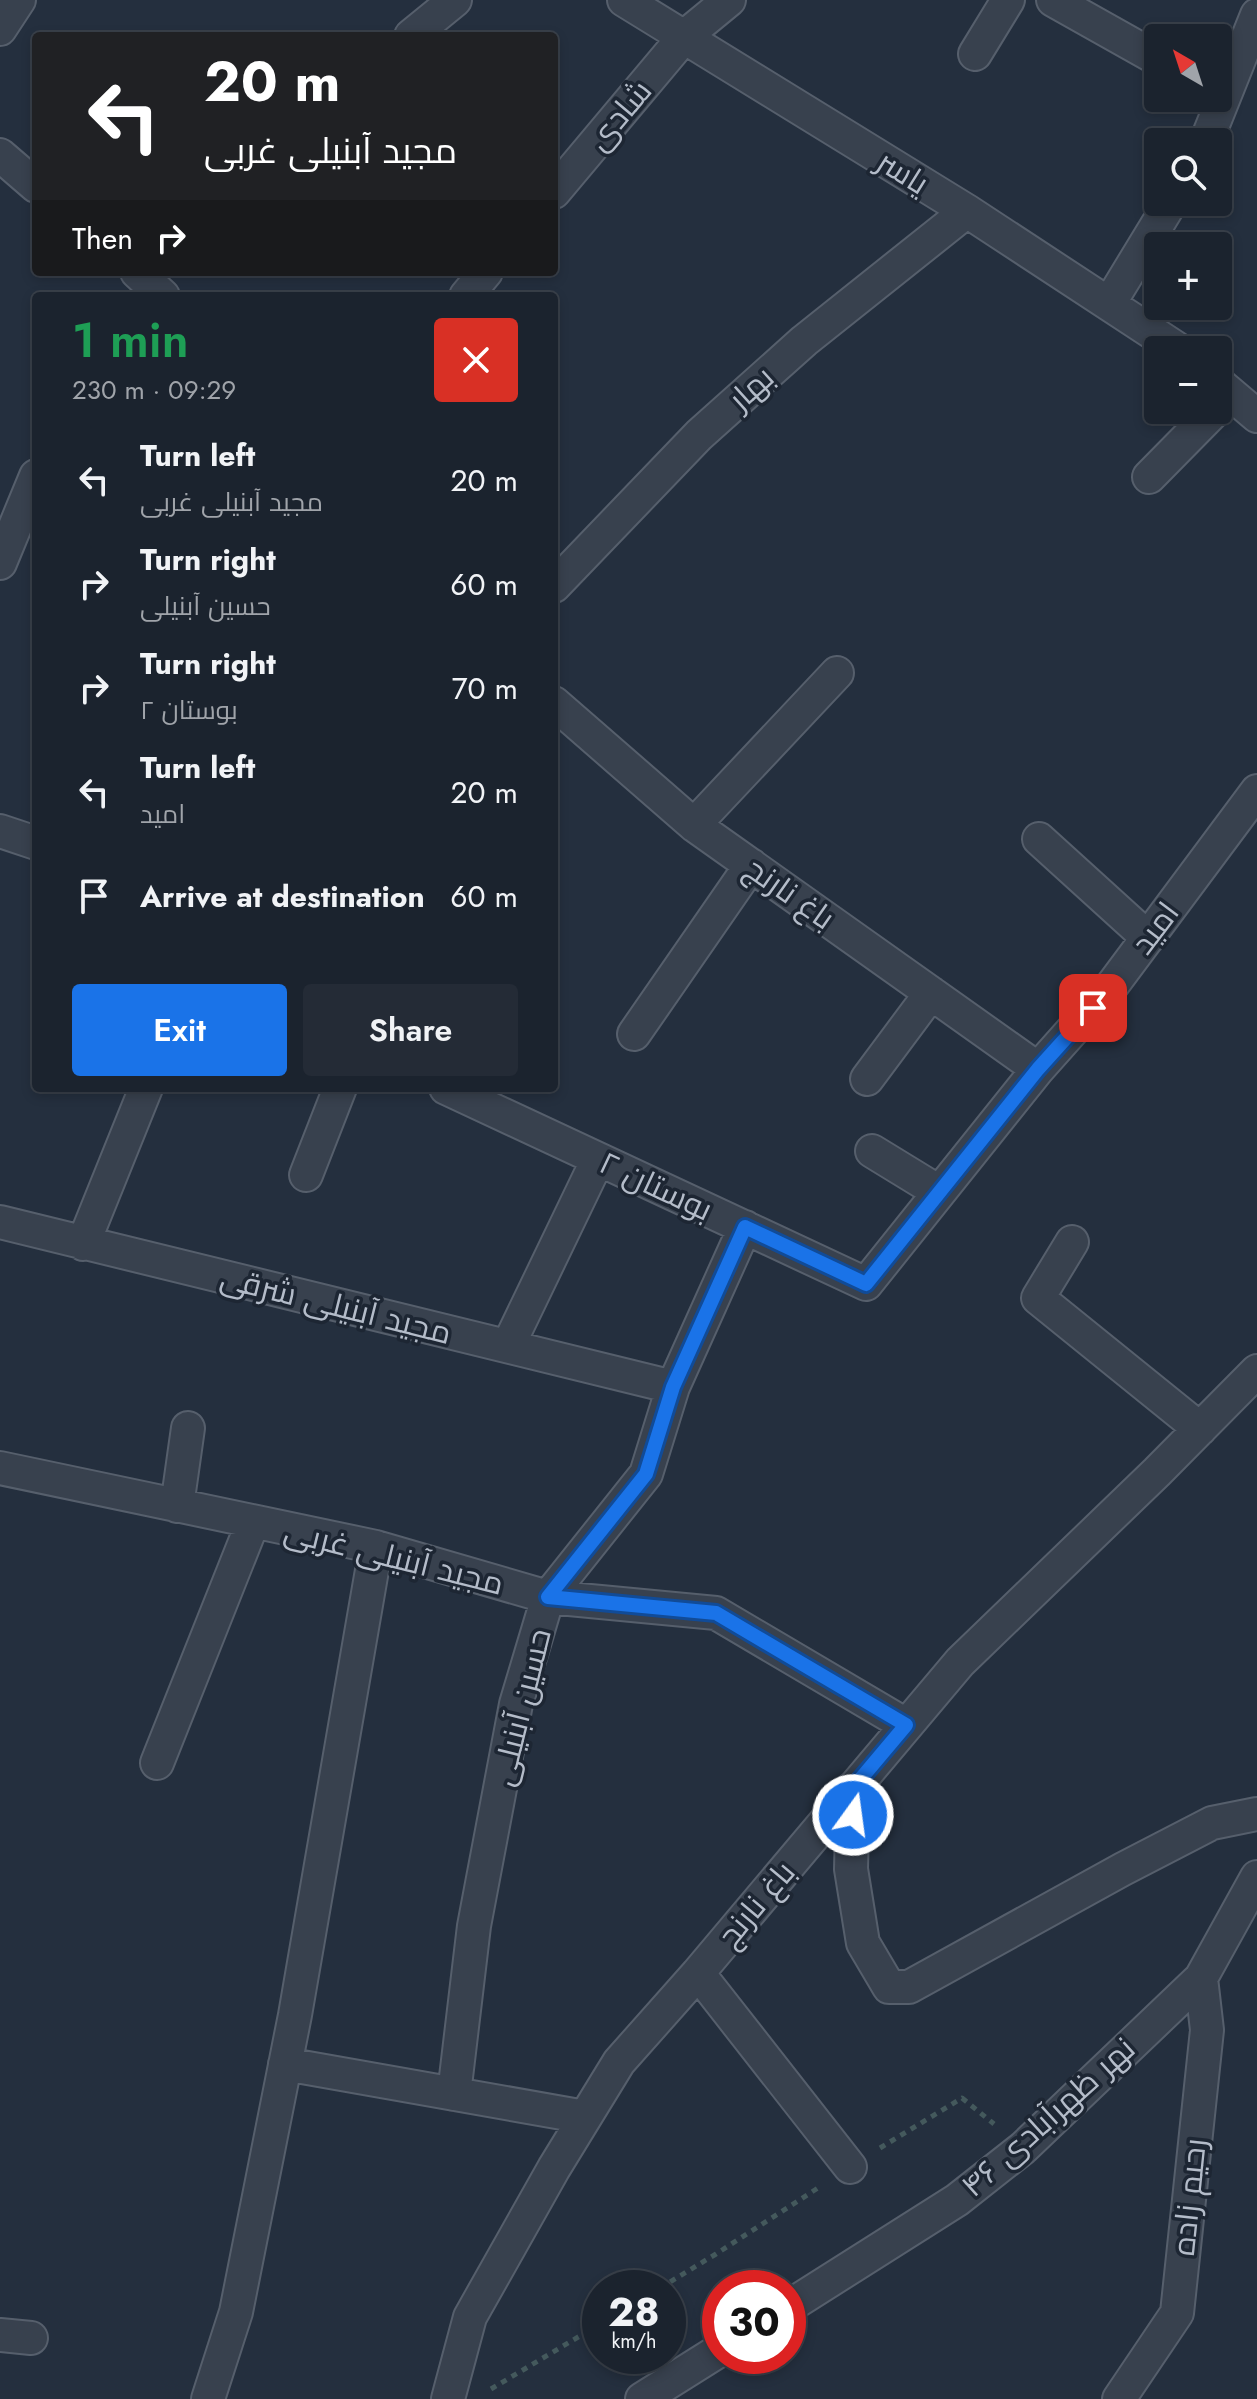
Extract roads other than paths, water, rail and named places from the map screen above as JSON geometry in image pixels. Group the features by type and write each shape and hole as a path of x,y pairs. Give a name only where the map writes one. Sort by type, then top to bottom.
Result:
{"street":[{"path":"0,29 19,0"},
{"name":"یاسر","path":"624,0 967,211 1158,336"},
{"name":"شادی","path":"558,187 684,37 729,0"},
{"path":"975,54 1008,0"},
{"path":"1053,0 1144,51"},
{"path":"415,32 450,1"},
{"path":"1232,73 1255,29"},
{"path":"0,155 32,183"},
{"name":"بهار","path":"558,582 699,435 804,341 967,211"},
{"path":"1109,304 1162,216"},
{"path":"141,276 159,292"},
{"path":"469,292 483,276"},
{"path":"1232,404 1257,416"},
{"path":"1149,477 1197,424"},
{"path":"0,563 32,486"},
{"path":"694,825 837,673"},
{"name":"باغ نارنج","path":"558,706 694,825 1038,1069"},
{"name":"امید","path":"866,1284 1038,1069 1111,987 1257,791"},
{"path":"0,831 32,842"},
{"path":"1039,839 1148,938"},
{"path":"634,1034 751,865"},
{"path":"867,1079 931,993"},
{"path":"83,1244 144,1092"},
{"path":"306,1175 338,1092"},
{"name":"بوستان ۲","path":"455,1092 866,1284"},
{"path":"872,1151 939,1192"},
{"path":"508,1346 598,1159"},
{"name":"مجید آبنیلی شرقی","path":"0,1222 673,1387"},
{"name":"حسین آبنیلی","path":"454,2094 474,1926 516,1704 548,1597 646,1474 673,1387 745,1227"},
{"path":"1072,1242 1038,1298 1200,1429"},
{"name":"باغ نارنج","path":"448,2399 470,2317 619,2062 960,1662 1257,1371"},
{"path":"177,1506 188,1428"},
{"name":"مجید آبنیلی غربی","path":"0,1468 376,1547 548,1597 716,1613 906,1725"},
{"path":"157,1763 253,1522"},
{"path":"208,2399 236,2312 285,2064 376,1547"},
{"path":"853,1788 851,1869 863,1943 889,1987 909,1987 1212,1823 1257,1814"},
{"name":"نهر ظهرآبادی ۴۶","path":"806,2296 957,2200 1023,2148 1201,1978 1257,1877"},
{"path":"698,1973 850,2167"},
{"name":"رحیم زاده","path":"1119,2399 1177,2313 1207,2030 1201,1978"},
{"path":"285,2064 585,2117"},
{"path":"642,2399 702,2361"}]}
